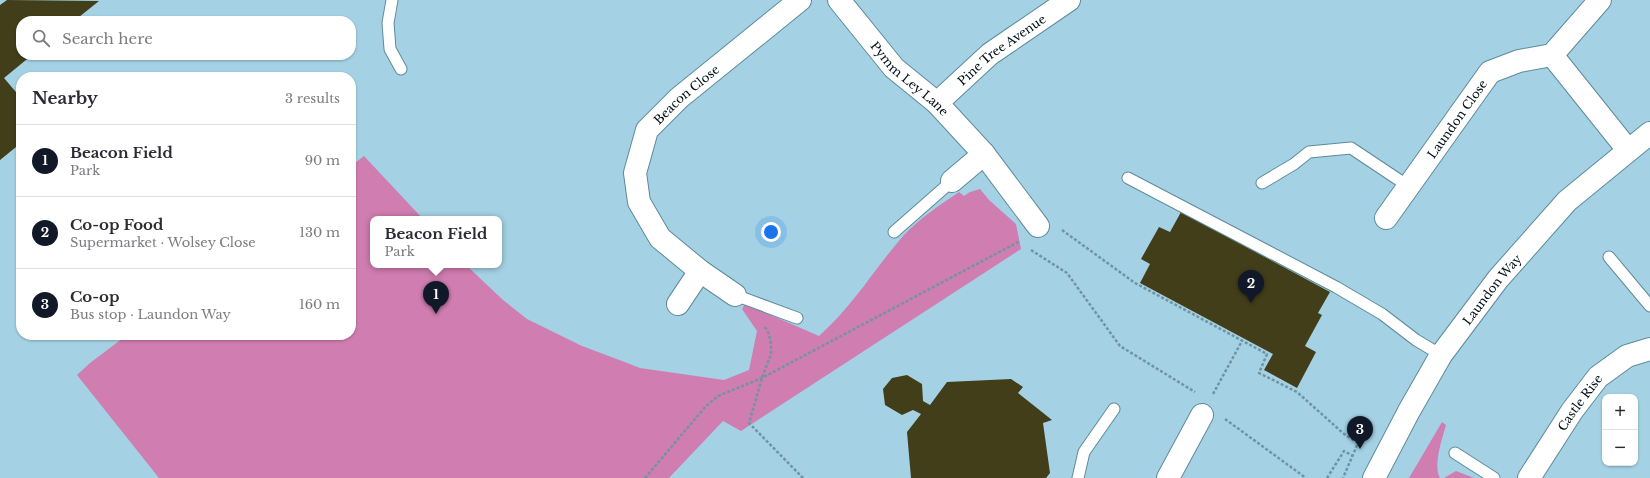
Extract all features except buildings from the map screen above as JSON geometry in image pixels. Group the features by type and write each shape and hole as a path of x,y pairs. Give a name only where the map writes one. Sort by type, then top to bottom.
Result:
{"street":[{"name":"Beacon Close","path":"735,295 700,271 660,238 639,202 635,173 648,130 679,98 800,0"},
{"name":"Pymm Ley Lane","path":"839,0 894,68 938,103 984,154 1038,226"},
{"name":"Pine Tree Avenue","path":"938,103 990,54 1068,0"},
{"path":"1600,0 1552,55 1628,150"},
{"name":"Laundon Close","path":"1386,218 1490,72 1519,61 1552,55"},
{"name":"Laundon Way","path":"1374,478 1409,411 1441,355 1498,279 1562,207 1650,132"},
{"path":"952,181 984,154"},
{"path":"678,304 700,271"},
{"name":"Castle Rise","path":"1530,478 1572,411 1598,377 1628,356 1650,349"},
{"path":"1168,478 1206,407"}],"lane":[{"path":"392,0 388,23 390,49 400,69"},
{"path":"1262,183 1294,164 1309,152 1351,148 1408,186"},
{"path":"1128,178 1336,287 1382,314 1416,340 1441,355"},
{"path":"894,232 952,181"},
{"path":"1609,257 1650,306"},
{"path":"735,295 797,318"},
{"path":"1078,478 1084,452 1114,409"},
{"path":"1455,453 1494,478"}],"path":[{"path":"645,478 706,406 718,396 762,378 1018,243 1038,226 1056,225 1135,284 1267,354 1260,373 1297,392 1344,434 1358,442 1354,456 1343,478"},
{"path":"1018,243 1067,273 1120,346 1306,478"},
{"path":"762,322 769,334 771,354 762,378 749,423 803,478"},
{"path":"1206,407 1242,341"},
{"path":"1327,478 1344,451 1354,456"}],"shaded area":[{"path":"364,156 420,216 370,216 370,268 469,268 503,300 527,319 582,346 640,368 724,380 749,370 757,331 742,309 745,304 819,336 843,312 904,235 923,217 959,192 964,196 970,192 980,189 989,200 1016,224 1021,249 741,431 723,421 669,478 159,478 77,375 120,340 356,340 356,162"},
{"path":"1442,422 1446,425 1440,444 1437,466 1440,478 1409,478"},
{"path":"1456,471 1474,478 1444,478"}],"place":[{"name":"Co-op Food","path":"1251,303"},
{"name":"Beacon Field","path":"436,314"},
{"name":"Co-op","path":"1360,449"}]}
